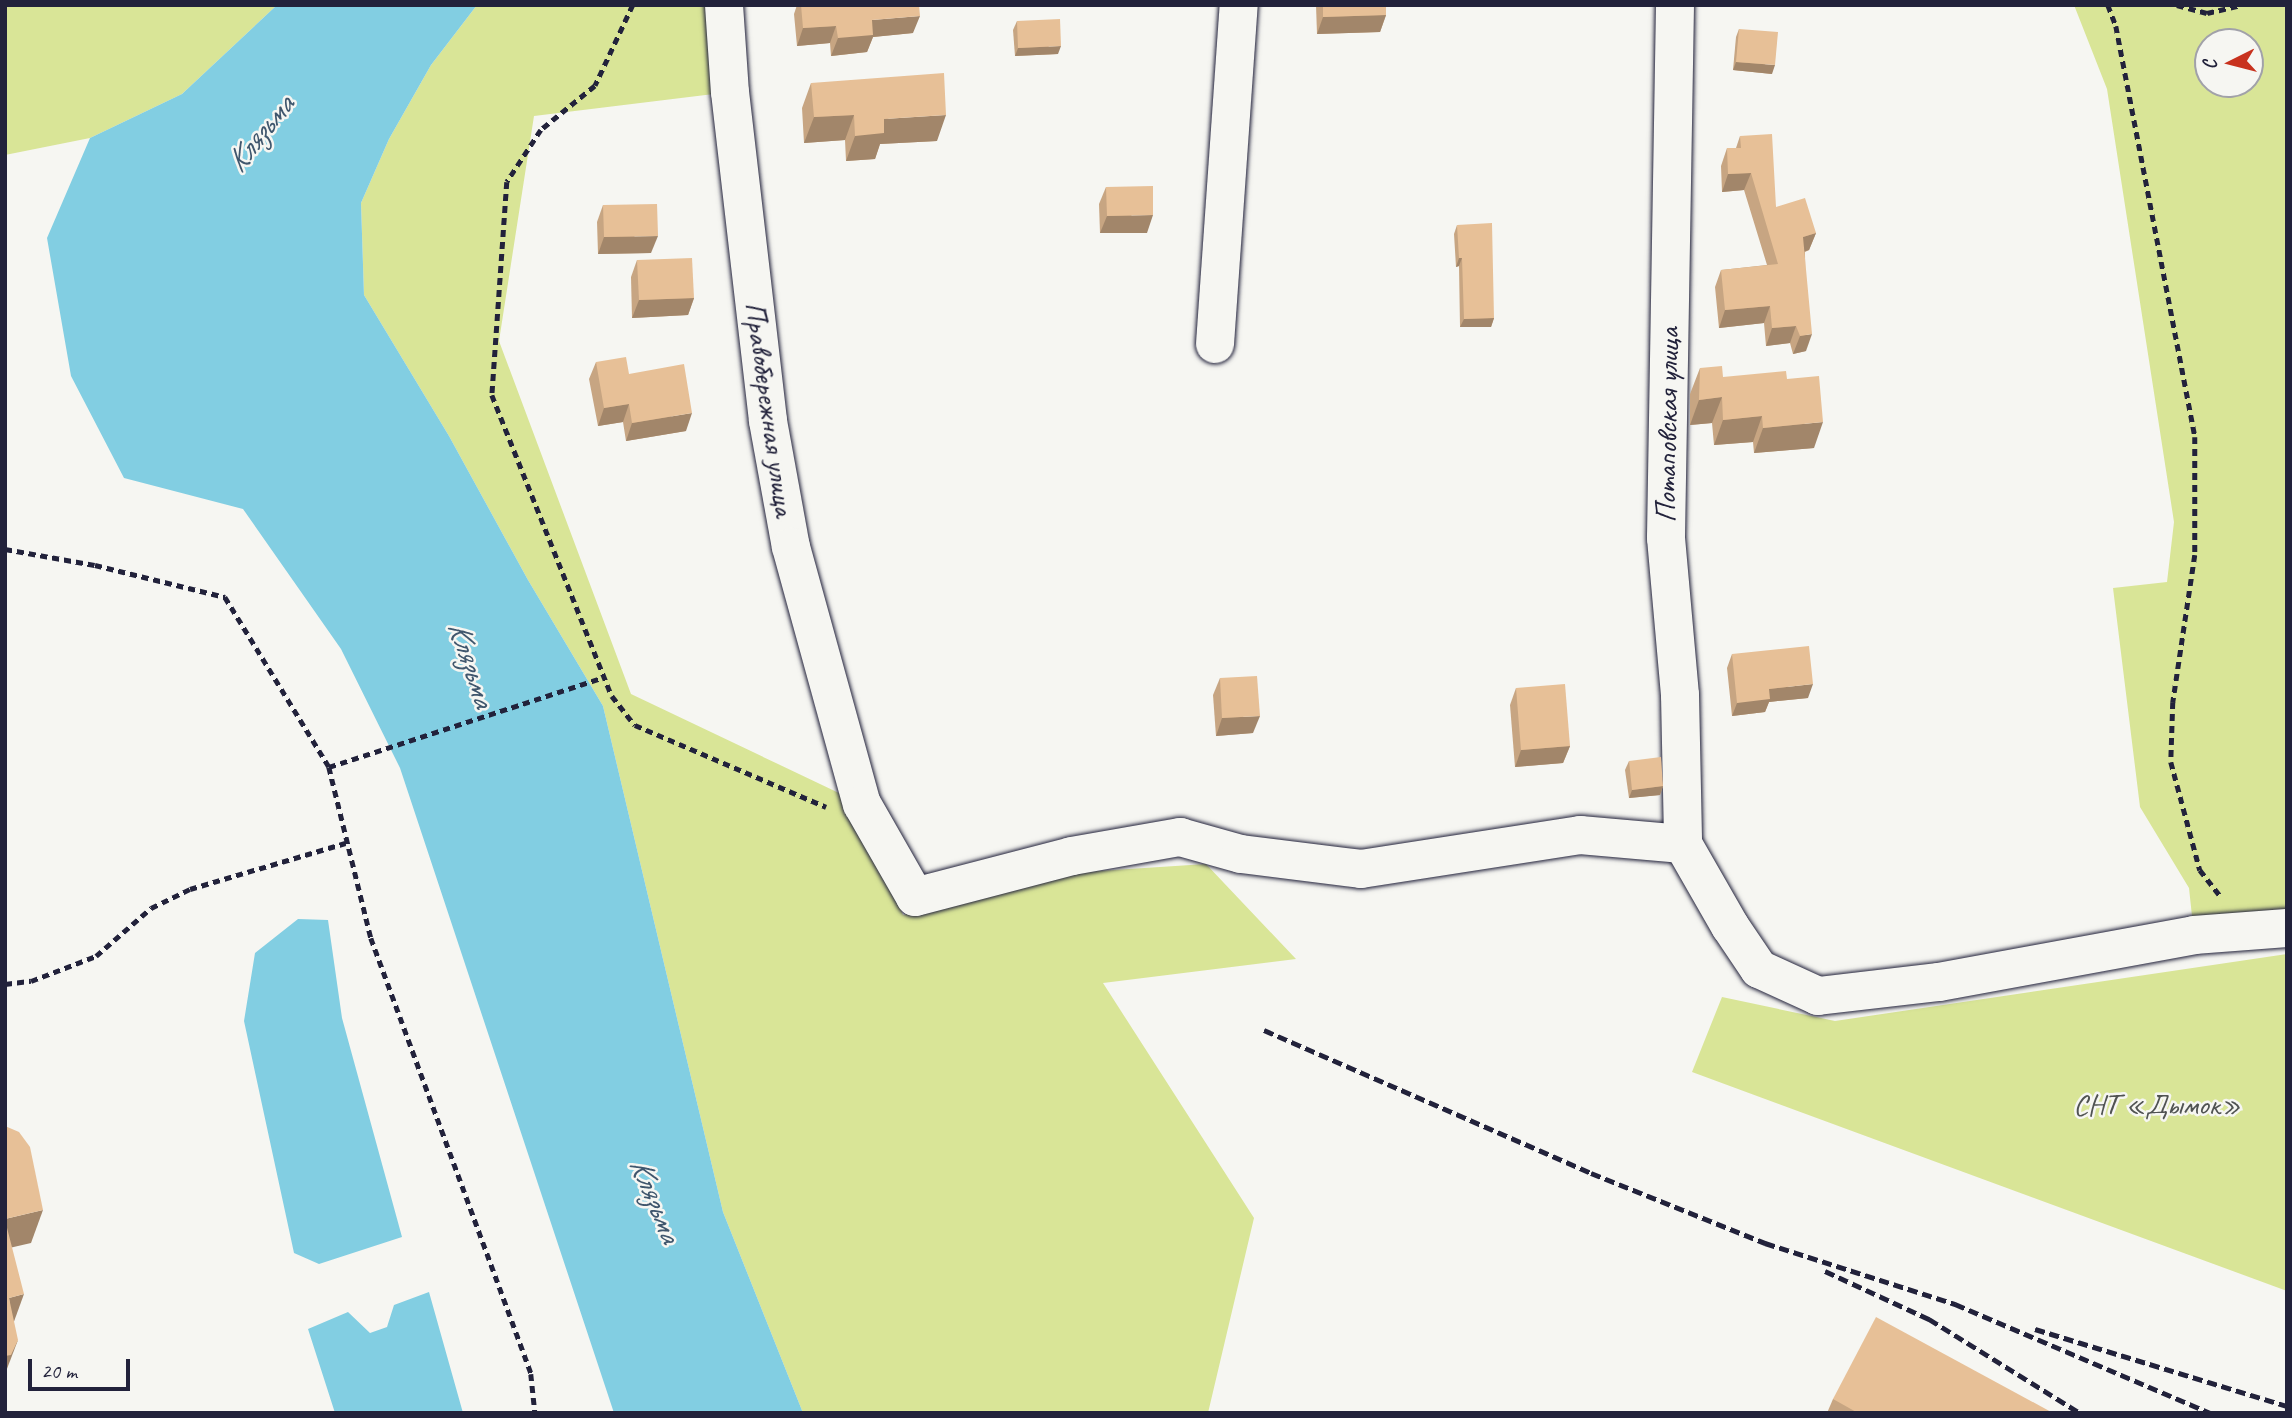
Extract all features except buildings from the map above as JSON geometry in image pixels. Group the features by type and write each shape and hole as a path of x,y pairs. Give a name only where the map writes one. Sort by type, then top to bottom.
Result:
{"street":[{"name":"Правобережная улица","path":"724,5 730,92 768,421 790,547 869,817 915,897 1072,856 1180,837 1241,854 1361,869 1580,835 1684,844"},
{"path":"1215,344 1240,5"},
{"name":"Потаповская улица","path":"1675,5 1666,538 1680,695 1684,844"},
{"path":"1684,844 1759,969 1818,996 1939,982 2194,935 2287,928"}],"path":[{"path":"633,5 595,86 541,130 507,182 492,395 612,696 635,725 869,817"},
{"path":"2108,5 2116,26 2195,437 2195,555 2173,702 2171,762 2200,870 2225,903"},
{"path":"2177,5 2207,13 2242,5"},
{"path":"5,549 95,565 225,597 329,767 345,843 371,938 531,1374 535,1413"},
{"path":"329,767 605,677"},
{"path":"5,984 31,981 96,956 151,908 190,889 345,843"}],"green space":[{"path":"5,5 277,5 182,94 90,138 5,155"},
{"path":"477,5 724,5 730,92 534,116 499,341 631,694 862,804 903,915 1052,874 1206,864 1296,959 1103,983 1254,1218 1208,1413 803,1413 723,1212 603,706 528,580 449,436 364,295 361,203 389,139 431,65"},
{"path":"2074,5 2287,5 2287,928 2194,935 2189,888 2140,807 2113,588 2167,582 2174,522 2107,89"},
{"name":"СНТ «Дымок»","path":"2287,954 2287,1291 1692,1072 1722,997 1835,1021"}],"water":[{"name":"Клязьма","path":"277,5 477,5 431,65 389,139 361,203 364,295 449,436 528,580 603,706 723,1212 803,1413 614,1413 400,768 341,649 243,509 124,478 71,376 47,238 90,138 182,94"},
{"path":"298,919 328,920 342,1018 402,1237 319,1264 294,1253 244,1021 255,953"},
{"path":"429,1292 463,1413 335,1413 308,1329 348,1312 370,1333 387,1327 394,1305"}],"railway":[{"path":"1264,1030 1591,1173 1765,1243 1955,1304 2210,1413"},
{"path":"1825,1271 1929,1319 2080,1413"},
{"path":"2035,1329 2287,1406"}]}
